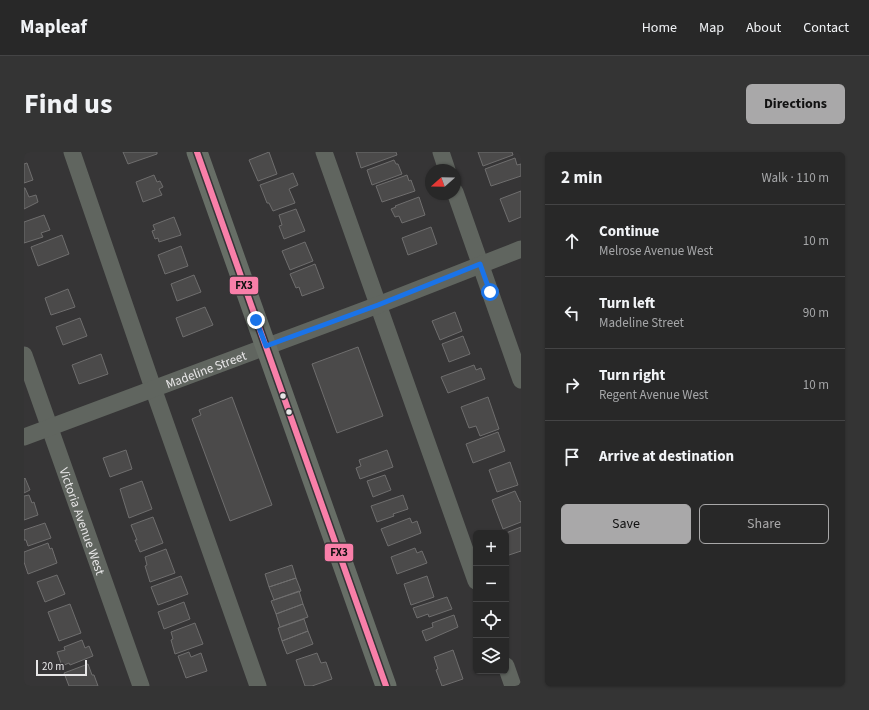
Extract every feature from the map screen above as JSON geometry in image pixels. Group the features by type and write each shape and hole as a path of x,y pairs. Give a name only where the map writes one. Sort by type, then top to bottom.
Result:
{"main road":[{"path":"197,152 386,686"}],"street":[{"path":"72,152 258,686"},
{"path":"324,152 473,573"},
{"path":"441,152 445,164"},
{"path":"458,200 521,380"},
{"name":"Madeline Street","path":"24,437 378,305 521,248"},
{"name":"Victoria Avenue West","path":"24,355 141,686"},
{"path":"509,674 513,686"}],"building":[{"path":"123,152 157,152 157,154 128,164"},
{"path":"269,152 277,174 258,181 249,160"},
{"path":"356,152 396,152 397,155 361,168"},
{"path":"478,152 512,152 513,155 483,166"},
{"path":"515,158 517,165 521,164 521,176 491,186 485,169"},
{"path":"394,160 396,164 398,164 402,174 372,185 367,170"},
{"path":"27,163 33,180 24,183 24,164"},
{"path":"293,173 298,185 289,189 295,203 273,211 269,203 267,203 260,185"},
{"path":"154,175 157,182 160,181 163,187 159,189 162,195 143,202 136,182"},
{"path":"407,175 409,181 411,180 415,191 382,202 376,186"},
{"path":"24,188 29,197 36,195 38,202 24,209"},
{"path":"521,191 521,217 509,222 500,199"},
{"path":"419,197 425,215 402,223 399,216 395,217 391,209"},
{"path":"296,209 305,231 284,239 279,226 282,225 279,215"},
{"path":"44,215 50,230 41,233 43,237 24,243 24,222"},
{"path":"174,217 181,235 159,242 158,238 155,239 152,231 155,230 153,225"},
{"path":"431,227 437,244 408,255 402,238"},
{"path":"62,235 69,254 38,266 31,247"},
{"path":"305,242 313,261 290,270 282,251"},
{"path":"181,246 188,266 165,274 158,255"},
{"path":"315,264 324,288 302,296 299,287 296,288 290,274"},
{"path":"194,275 201,292 177,301 171,284"},
{"path":"68,289 75,307 51,315 45,298"},
{"path":"205,307 213,325 183,337 176,318"},
{"path":"455,312 462,331 440,340 432,321"},
{"path":"80,318 87,336 63,345 56,327"},
{"path":"463,336 470,354 449,362 442,344"},
{"path":"358,347 383,416 337,433 312,364"},
{"path":"101,354 108,374 79,384 72,365"},
{"path":"474,365 476,370 481,368 485,379 448,393 441,377"},
{"path":"232,397 272,505 230,521 192,419 201,415 199,410"},
{"path":"488,397 499,429 480,436 476,426 469,428 461,407"},
{"path":"498,432 505,451 473,463 466,444"},
{"path":"126,450 132,469 110,477 103,458"},
{"path":"387,450 393,467 360,479 356,468 361,466 359,460"},
{"path":"510,462 518,485 497,492 489,470"},
{"path":"385,475 391,490 373,497 367,481"},
{"path":"25,478 30,490 24,493 24,479"},
{"path":"142,481 152,509 129,518 120,489"},
{"path":"515,491 520,502 521,501 521,522 503,529 492,500"},
{"path":"29,495 32,503 34,502 38,515 24,520 24,496"},
{"path":"403,495 408,509 377,522 371,506"},
{"path":"153,517 163,543 140,552 131,525"},
{"path":"410,518 412,523 417,521 421,533 388,546 381,529"},
{"path":"45,523 51,538 28,546 26,540 24,540 24,530"},
{"path":"521,527 521,551 509,555 509,532"},
{"path":"48,543 50,549 52,548 57,563 28,574 24,562 24,552"},
{"path":"415,548 417,553 422,551 427,563 397,574 391,557"},
{"path":"166,549 175,573 150,582 145,566 147,565 145,557"},
{"path":"292,565 296,578 269,587 265,574"},
{"path":"57,575 65,594 45,602 37,582"},
{"path":"181,576 188,594 158,605 151,587"},
{"path":"427,576 434,597 411,605 404,584"},
{"path":"296,578 301,591 274,600 269,587"},
{"path":"299,591 303,604 276,614 271,601"},
{"path":"447,597 452,609 429,617 428,614 417,618 413,608"},
{"path":"184,602 190,619 164,629 158,612"},
{"path":"70,604 81,633 59,641 48,612"},
{"path":"303,604 308,617 280,627 276,614"},
{"path":"454,615 458,627 426,641 422,631 433,627 432,623"},
{"path":"304,619 308,631 282,641 278,628"},
{"path":"195,623 203,644 175,654 171,640 173,639 171,632"},
{"path":"308,631 313,644 287,654 282,641"},
{"path":"82,640 85,648 89,646 93,656 70,665 69,663 62,666 57,652 65,650 64,647"},
{"path":"453,650 463,679 442,686 436,670 438,669 434,657"},
{"path":"189,652 191,657 201,653 207,671 186,678 178,656"},
{"path":"317,653 321,663 326,662 332,679 312,686 305,686 296,660"},
{"path":"88,664 98,686 69,686 64,673"}],"transit line":[{"name":"FX3","path":"197,152 386,686"}],"route":[{"path":"256,320 266,346 378,305 480,264 490,292"}]}
